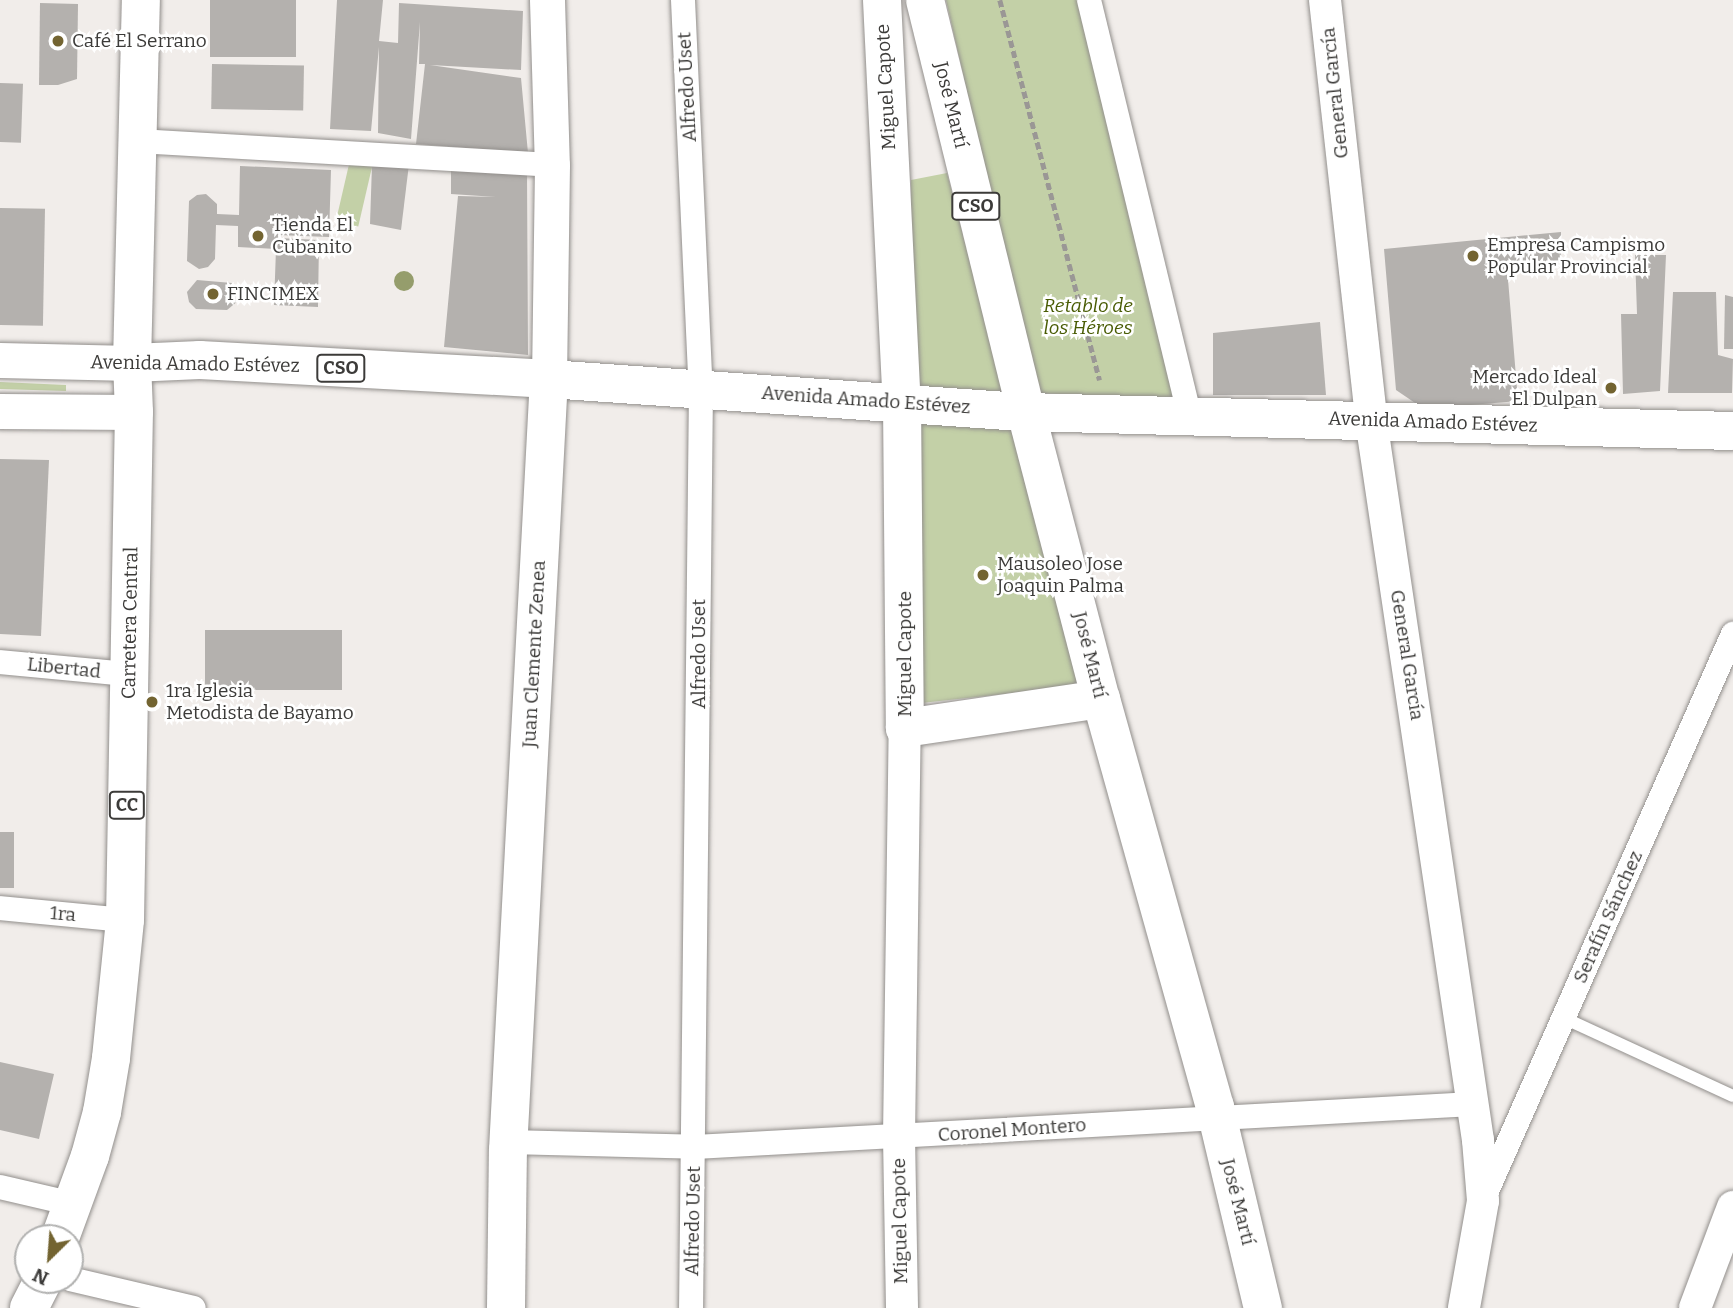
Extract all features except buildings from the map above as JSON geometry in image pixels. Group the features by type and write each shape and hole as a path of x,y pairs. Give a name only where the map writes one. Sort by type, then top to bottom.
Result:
{"main road":[{"name":"Carretera Central","path":"66,1221 102,1112 111,1058 125,920 134,412 132,363 141,0"},
{"name":"Juan Clemente Zenea","path":"506,1308 509,1142 549,379 552,165 547,0"},
{"name":"Miguel Capote","path":"882,0 902,402 905,728"},
{"name":"José Martí","path":"925,0 1026,412 1101,699 1217,1116 1263,1308"},
{"name":"Avenida Amado Estévez","path":"0,360 132,363 200,360 549,379 1026,412 1733,431"},
{"path":"0,411 134,412 148,387 167,374 200,360"},
{"path":"905,728 1101,699"}],"street":[{"name":"Alfredo Uset","path":"683,0 701,389 695,1147 691,1308"},
{"path":"1089,0 1190,417"},
{"name":"General García","path":"1325,0 1371,420 1473,1104 1483,1201 1464,1308"},
{"path":"137,141 552,165"},
{"name":"Serafín Sánchez","path":"1483,1201 1733,634"},
{"name":"Libertad","path":"0,662 128,674"},
{"name":"Miguel Capote","path":"902,1308 899,1137 905,728"},
{"name":"1ra","path":"0,908 125,920"},
{"name":"Coronel Montero","path":"509,1142 695,1147 899,1137 1217,1116 1473,1104"},
{"path":"0,1187 66,1221"},
{"path":"1695,1308 1733,1207"},
{"path":"84,1282 194,1308"}],"lane":[{"path":"1564,1018 1733,1097"}],"path":[{"path":"1000,0 1110,414"}],"green space":[{"name":"Retablo de los Héroes","path":"946,0 1082,0 1176,399 1036,393"},
{"path":"350,160 372,165 358,227 336,221"},
{"path":"947,173 1079,686 912,704 911,180"},
{"path":"0,382 66,385 66,391 0,389"}],"place":[{"name":"Café El Serrano","path":"58,41"},
{"name":"Tienda El Cubanito","path":"258,236"},
{"name":"Empresa Campismo Popular Provincial","path":"1473,256"},
{"name":"FINCIMEX","path":"213,294"},
{"name":"Mercado Ideal El Dulpan","path":"1611,388"},
{"name":"Mausoleo Jose Joaquin Palma","path":"983,575"},
{"name":"1ra Iglesia Metodista de Bayamo","path":"152,702"}]}
